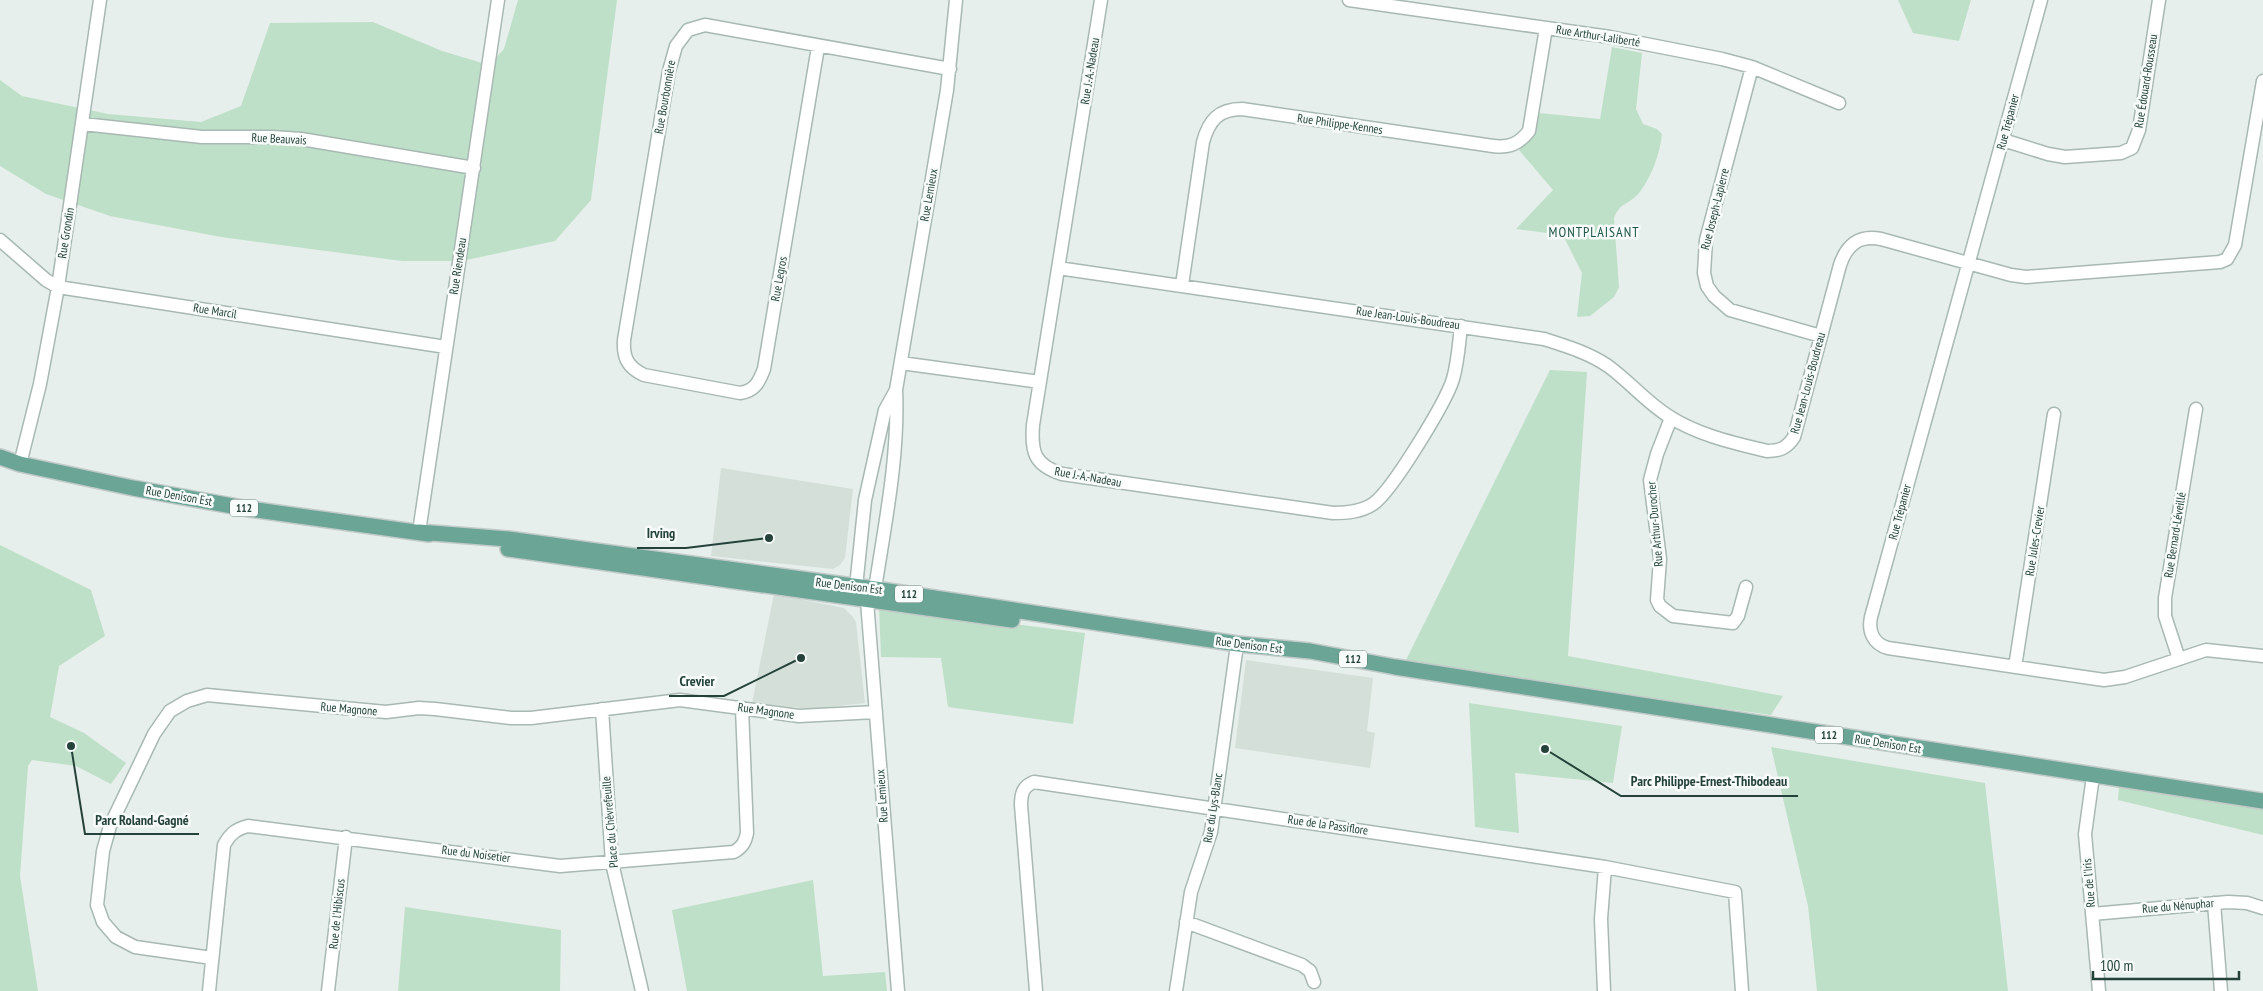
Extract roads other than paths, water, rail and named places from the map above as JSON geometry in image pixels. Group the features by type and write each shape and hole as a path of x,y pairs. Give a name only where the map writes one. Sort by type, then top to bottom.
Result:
{"main road":[{"name":"Rue Denison Est","path":"1,458 20,464 133,488 249,509 419,532 508,539 856,587 871,595 1236,652 1395,667"},
{"name":"Rue Denison Est","path":"419,532 506,549 1310,652 1395,667 2263,801"}],"street":[{"name":"Rue Grondin","path":"20,464 40,384 58,287 100,0"},
{"name":"Rue Riendeau","path":"419,532 498,0"},
{"name":"Rue Lemieux","path":"898,991 876,712 871,595 894,460 898,422 896,390 950,69 956,0"},
{"name":"Rue J.-A.-Nadeau","path":"1102,0 1040,382 1032,447 1039,462 1052,471 1062,474 1333,513 1350,513 1375,503 1391,486 1445,396 1453,377 1461,326"},
{"name":"Rue Arthur-Laliberté","path":"1350,0 1546,28 1673,49 1752,67 1839,103"},
{"name":"Rue Trépanier","path":"2041,0 1871,617 1870,629 1872,635 1882,646 2114,680 2206,650 2263,656"},
{"name":"Rue Édouard-Rousseau","path":"2003,140 2048,154 2065,157 2121,153 2132,148 2139,130 2159,0"},
{"name":"Rue Bourbonnière","path":"634,371 625,358 624,340 669,71 679,41 688,30 705,25 818,47 950,69"},
{"name":"Rue Philippe-Kennes","path":"1182,285 1203,142 1210,122 1216,115 1231,109 1242,109 1493,146 1512,146 1529,131 1546,28"},
{"name":"Rue Legros","path":"634,371 644,375 740,393 752,390 760,379 764,369 818,47"},
{"name":"Rue Joseph-Lapierre","path":"1752,67 1706,240 1704,273 1707,286 1714,296 1730,310 1821,336"},
{"name":"Rue Jean-Louis-Boudreau","path":"1058,268 1533,336 1585,354 1608,367 1671,418 1696,431 1767,451 1786,448 1794,438 1840,264 1847,249 1853,242 1871,237 2011,275 2034,277 2213,264 2227,259 2235,246 2263,81"},
{"name":"Rue Beauvais","path":"83,124 202,137 272,136 301,139 474,168"},
{"name":"Rue Marcil","path":"0,240 46,280 58,287 446,347"},
{"path":"901,363 1040,382"},
{"name":"Rue Lemieux","path":"856,587 865,500 884,410 896,390"},
{"name":"Rue Bernard-Léveillé","path":"2179,659 2165,616 2165,598 2196,409"},
{"name":"Rue Jules-Crevier","path":"2015,667 2054,414"},
{"name":"Rue Arthur-Durocher","path":"1671,418 1657,454 1650,480 1660,559 1656,592 1660,606 1673,616 1733,623 1738,616 1746,587"},
{"name":"Rue du Lys-Blanc","path":"1176,991 1191,892 1210,838 1236,652"},
{"name":"Rue Magnone","path":"212,958 135,947 116,937 103,922 97,905 103,851 110,826 154,734 170,711 187,701 207,695 386,712 419,708 511,718 531,718 680,700 816,717 876,712"},
{"name":"Rue du Noisetier","path":"208,991 224,845 233,833 248,826 346,837 560,866 727,854 741,848 747,833 742,708"},
{"name":"Place du Chèvrefeuille","path":"602,709 612,863 642,991"},
{"name":"Rue de l'Iris","path":"2093,776 2085,834 2099,991"},
{"name":"Rue de la Passiflore","path":"1036,991 1021,798 1028,784 1043,783 1605,867 1735,892 1742,991"},
{"name":"Rue de l'Hibiscus","path":"328,991 346,837"},
{"path":"1596,991 1604,991 1601,919 1605,867"},
{"name":"Rue du Nénuphar","path":"2092,914 2236,902 2263,908"},
{"path":"2214,903 2221,991"},
{"path":"1186,922 1302,965 1310,971 1314,982"}],"place":[{"name":"Irving","path":"769,538"},
{"name":"Crevier","path":"801,658"},
{"name":"Parc Roland-Gagné","path":"71,746"},
{"name":"Parc Philippe-Ernest-Thibodeau","path":"1545,749"}],"district":[{"name":"MONTPLAISANT","path":"1594,232"}]}
